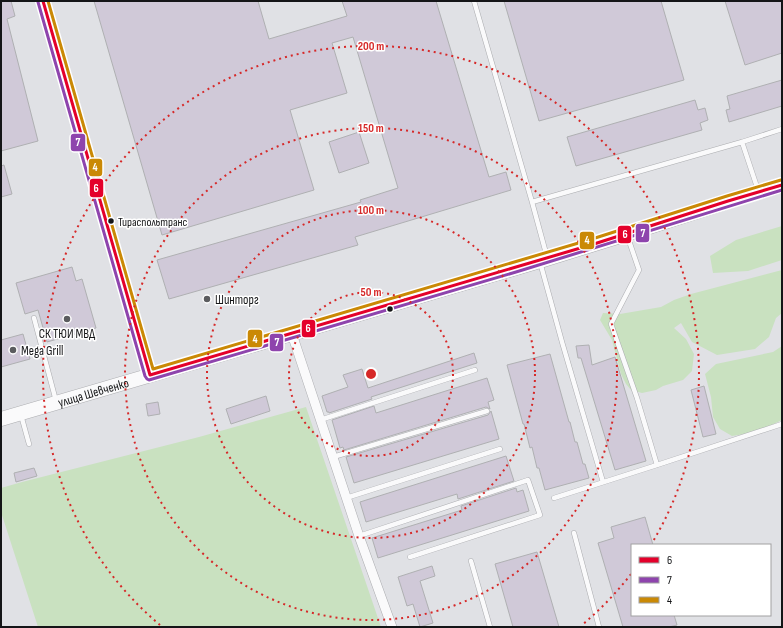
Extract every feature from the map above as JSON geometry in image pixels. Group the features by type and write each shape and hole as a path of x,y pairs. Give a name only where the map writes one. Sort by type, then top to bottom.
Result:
{"highway":[{"name":"улица Шевченко","path":"1,419 543,260 782,185"}],"street":[{"path":"43,1 150,375"},
{"path":"292,334 346,498 392,627"}],"lane":[{"path":"474,1 532,202 543,260 562,342 604,482"},
{"path":"532,202 742,142 782,129"},
{"path":"742,142 758,192"},
{"path":"627,234 639,270 611,324 637,398 657,465"},
{"path":"34,318 56,403"},
{"path":"320,420 475,370"},
{"path":"333,457 487,411"},
{"path":"21,413 29,444"},
{"path":"554,498 782,424"},
{"path":"346,498 500,449"},
{"path":"359,536 528,480 540,515 410,557"},
{"path":"574,533 599,627"},
{"path":"471,561 490,627"}],"green space":[{"path":"782,226 782,260 748,271 713,273 710,256 736,240"},
{"path":"782,270 782,313 776,318 769,337 755,349 717,355 692,342 681,323 674,328 686,339 694,354 692,371 683,380 663,386 656,390 642,393 631,390 626,384 621,374 612,340 600,320 603,313 620,314 661,307 674,300 691,294"},
{"path":"782,346 782,420 761,430 732,436 720,429 713,417 711,397 705,374 716,364 773,352"},
{"path":"306,407 381,627 38,627 1,512 1,488 199,437"}],"building":[{"path":"1,1 11,1 15,16 7,19 38,141 1,151"},
{"path":"94,1 258,1 269,39 347,16 342,1 436,1 489,177 506,172 511,190 355,237 358,245 169,299 157,260 361,202 360,200 398,188 353,37 332,43 347,93 290,110 314,190 162,235"},
{"path":"504,1 661,1 684,80 539,121"},
{"path":"725,1 782,1 782,53 745,65"},
{"path":"782,80 782,106 729,122 726,110 730,109 727,96"},
{"path":"695,100 698,110 705,108 708,120 700,123 702,130 576,166 567,137"},
{"path":"359,132 369,163 339,173 329,142"},
{"path":"4,165 12,194 1,197 1,166"},
{"name":"СК ТЮИ МВД","path":"72,267 76,281 82,279 96,328 47,342 38,310 25,314 16,283"},
{"path":"23,334 30,359 1,367 1,340"},
{"path":"589,345 592,365 615,357 646,461 615,470 581,358 578,358 576,346"},
{"path":"474,353 477,363 371,397 372,399 329,413 327,412 322,396 348,387 343,375 362,369 368,388"},
{"path":"550,354 575,442 577,442 583,464 585,464 589,478 545,490 539,468 537,468 532,447 530,448 507,365"},
{"path":"487,378 494,400 488,402 490,409 486,407 344,450 343,447 340,448 332,420 374,406 376,413"},
{"path":"704,386 716,434 703,437 691,390"},
{"path":"266,396 270,411 231,424 226,409"},
{"path":"158,402 160,414 148,416 146,404"},
{"path":"491,411 499,439 354,483 346,457 488,415"},
{"path":"506,456 514,481 458,499 457,494 366,522 360,502"},
{"path":"34,468 37,476 16,482 14,473"},
{"path":"516,488 517,492 523,490 529,511 378,558 372,538 462,510 461,506"},
{"path":"645,517 653,544 631,544 631,616 674,616 677,625 669,627 623,627 598,543 614,538 611,527"},
{"path":"537,552 559,627 513,627 495,564"},
{"path":"432,566 435,576 420,581 433,623 420,627 413,604 407,606 398,577"}],"transit line":[{"name":"6","path":"43,1 150,375"},
{"name":"4","path":"48,1 153,369 592,239 781,180"},
{"name":"7","path":"38,2 145,376 149,380 516,272 782,190"},
{"name":"6","path":"150,375 594,244 782,185"}],"place":[{"name":"Тираспольтранс","path":"111,221"},
{"name":"Шинторг","path":"207,299"},
{"name":"СК ТЮИ МВД","path":"67,319"},
{"name":"Mega Grill","path":"13,350"}]}
